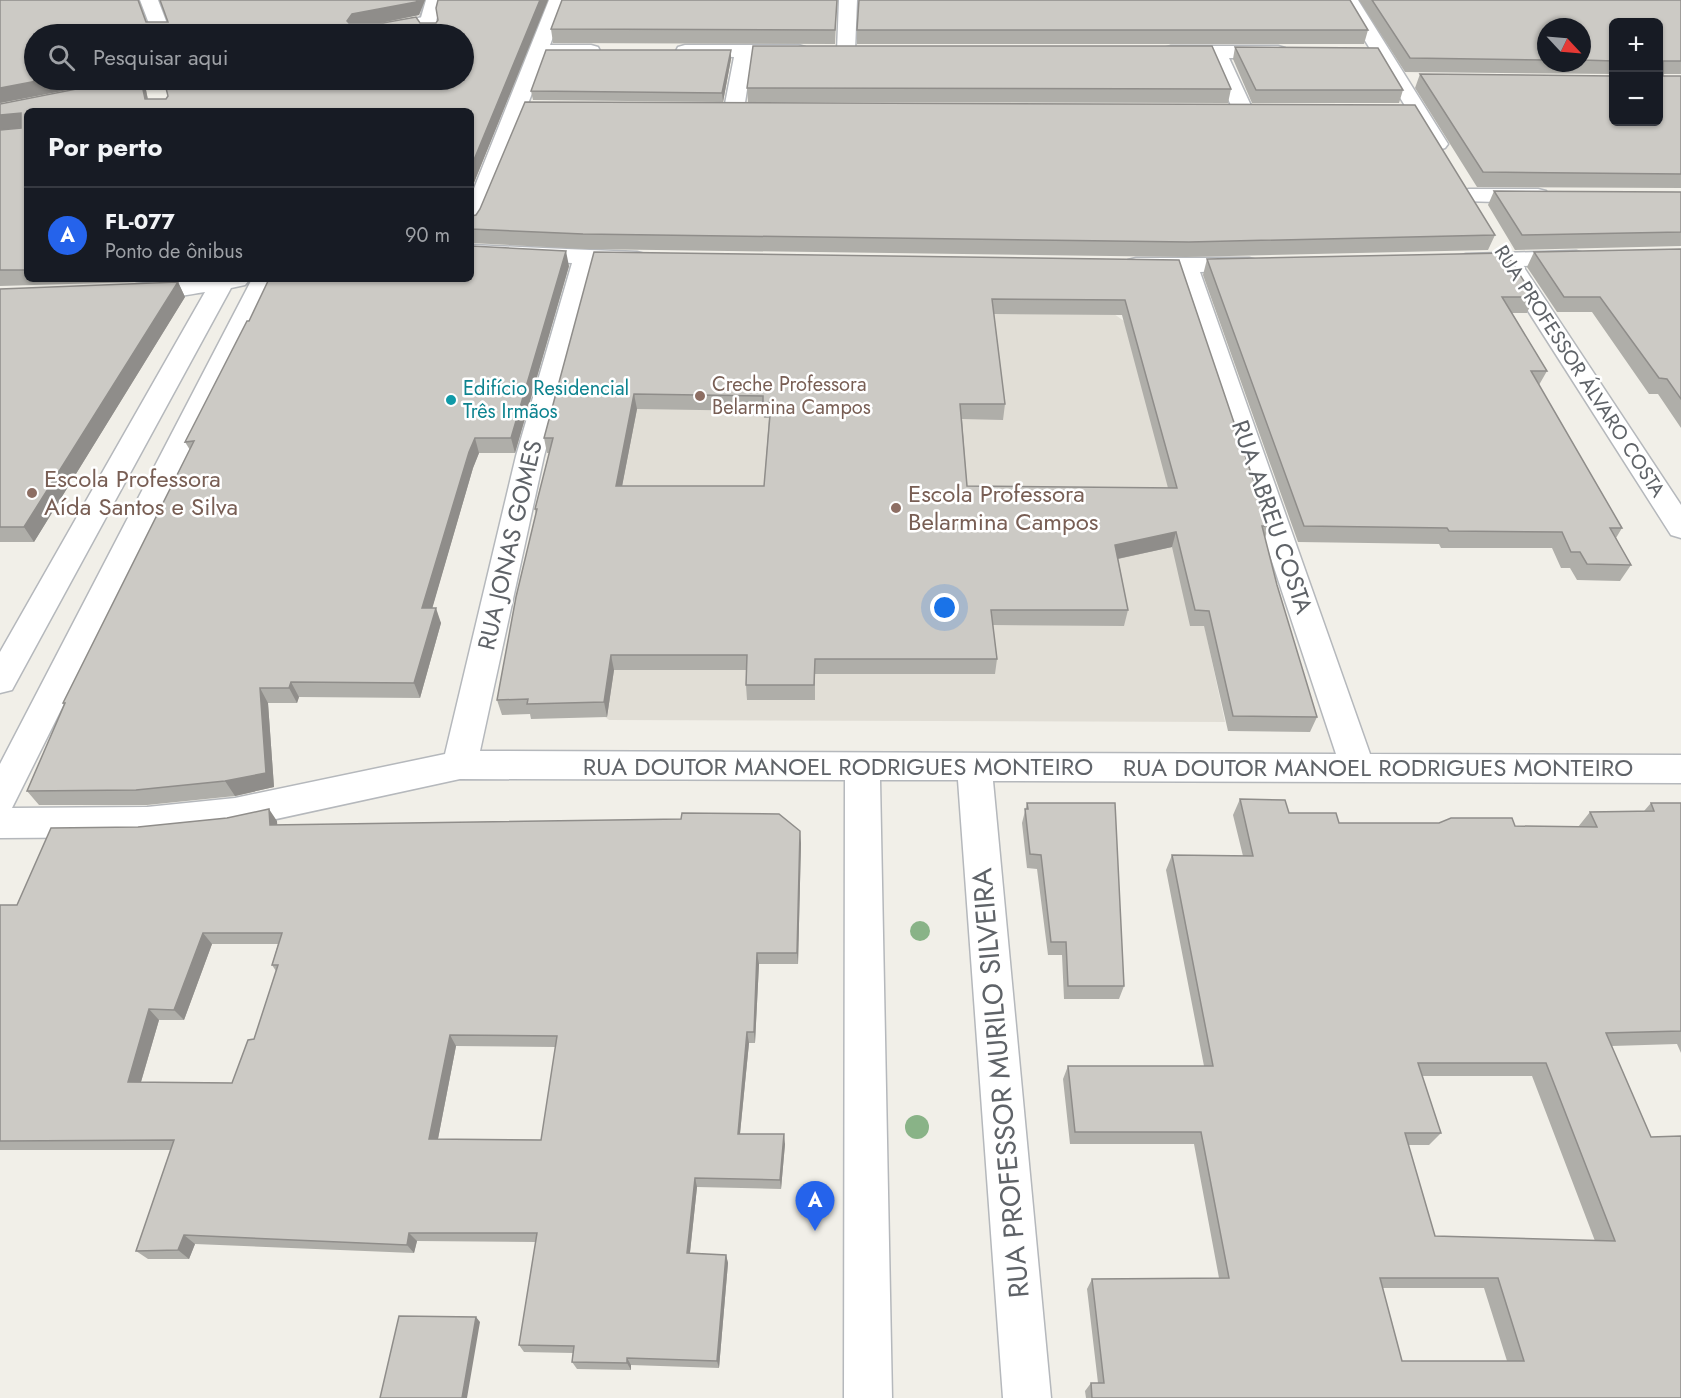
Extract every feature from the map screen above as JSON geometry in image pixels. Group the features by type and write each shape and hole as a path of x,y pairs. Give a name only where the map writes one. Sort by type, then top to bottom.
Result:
{"street":[{"path":"149,0 158,24"},
{"path":"474,216 518,108 558,0"},
{"path":"846,51 848,0"},
{"path":"1349,0 1465,188 1563,196"},
{"path":"538,51 606,51"},
{"path":"664,51 870,51"},
{"path":"734,109 744,51"},
{"path":"1157,52 1300,52"},
{"path":"1217,52 1243,110"},
{"path":"1358,52 1382,52"},
{"path":"1399,80 1423,80"},
{"path":"85,93 101,90"},
{"path":"158,90 160,100"},
{"path":"518,108 542,108"},
{"path":"710,109 757,109"},
{"path":"1220,110 1266,110"},
{"path":"1394,111 1417,111"},
{"path":"1448,261 1502,251 1600,257"},
{"name":"RUA PROFESSOR ÁLVARO COSTA","path":"1502,251 1681,528"},
{"path":"474,252 657,259"},
{"name":"RUA JONAS GOMES","path":"460,765 530,456 585,258"},
{"path":"1116,265 1270,264"},
{"name":"RUA ABREU COSTA","path":"1186,266 1358,769"},
{"path":"114,291 212,282"},
{"path":"0,681 231,282"},
{"path":"0,798 262,282"},
{"name":"RUA DOUTOR MANOEL RODRIGUES MONTEIRO","path":"0,823 147,822 235,813 460,765 1681,769"},
{"path":"862,766 868,1398"},
{"name":"RUA PROFESSOR MURILO SILVEIRA","path":"974,767 1027,1398"}],"lane":[{"path":"430,24 434,0"}],"shaded area":[{"name":"Escola Professora Belarmina Campos","path":"655,314 1114,314 1124,321 1194,578 1225,722 609,720 586,702 611,540"}],"building":[{"path":"0,0 138,0 146,22 168,22 160,0 417,0 352,14 347,21 349,23 383,23 416,17 420,23 436,23 438,0 540,0 474,160 474,108 24,108 24,270 0,270 0,130 21,128 21,113 0,115 0,104 71,90 143,90 145,99 166,99 168,96 166,90 474,90 474,24 24,24 24,83 0,88"},
{"path":"562,0 837,0 835,30 551,29"},
{"path":"859,0 1350,0 1368,30 857,30"},
{"path":"1372,0 1681,0 1681,61 1663,61 1663,18 1609,18 1609,61 1591,60 1591,18 1537,18 1537,60 1410,58"},
{"path":"753,46 1212,46 1231,89 747,88"},
{"path":"1235,47 1378,48 1403,90 1256,90"},
{"path":"546,50 731,50 722,93 531,91"},
{"path":"1420,74 1609,76 1609,126 1663,126 1663,76 1681,76 1681,174 1483,172"},
{"path":"525,102 1415,105 1495,235 1189,242 583,234 474,229 474,215 480,209"},
{"path":"1494,191 1681,192 1681,232 1522,235"},
{"path":"474,246 566,251 511,438 475,438 469,452 422,608 436,608 414,683 291,682 289,688 260,688 266,773 225,781 136,790 27,791 65,703 63,703 194,441 185,442 268,282 474,282"},
{"path":"1681,249 1681,399 1667,379 1659,378 1600,297 1564,297 1534,252"},
{"path":"594,252 1179,260 1269,526 1262,526 1277,585 1317,717 1233,716 1209,611 1195,610 1176,532 1115,545 1128,610 991,610 997,659 815,659 814,685 746,685 747,655 611,655 604,702 527,704 528,699 497,700 516,597 553,438 544,438","holes":["992,299 1125,300 1177,488 967,486 960,404 1005,404","634,394 763,396 763,402 771,403 764,486 616,486"]},
{"path":"1506,253 1534,297 1502,297 1547,371 1531,371 1622,528 1610,528 1631,565 1587,564 1580,552 1571,552 1562,532 1304,526 1207,259"},
{"path":"178,282 24,527 0,527 0,289"},
{"path":"1240,799 1285,800 1289,813 1336,813 1339,823 1439,823 1451,818 1512,818 1515,826 1597,827 1590,812 1654,811 1651,803 1681,803 1681,1031 1606,1033 1651,1137 1681,1136 1681,1398 1092,1398 1091,1383 1104,1383 1092,1279 1229,1278 1201,1132 1075,1132 1068,1066 1213,1066 1172,855 1253,856","holes":["1418,1063 1546,1063 1615,1241 1435,1236 1405,1133 1441,1133","1380,1278 1498,1278 1524,1361 1402,1361"]},
{"path":"1027,803 1115,803 1124,986 1068,986 1066,942 1051,942 1041,855 1030,854 1025,809 1028,809"},
{"path":"269,809 270,825 681,819 682,813 779,814 800,831 797,953 757,953 754,1032 747,1032 738,1134 784,1134 780,1180 695,1178 687,1253 726,1255 717,1361 627,1358 627,1363 572,1362 574,1346 519,1345 537,1233 409,1233 407,1245 184,1235 178,1250 136,1251 174,1140 0,1141 0,905 17,905 51,828 138,827 227,818","holes":["203,933 282,933 272,965 278,965 254,1039 248,1040 232,1083 128,1082 149,1009 174,1010","450,1035 557,1036 541,1140 429,1139"]},
{"path":"399,1316 476,1317 462,1398 380,1398"}],"place":[{"name":"Creche Professora Belarmina Campos","path":"700,396"},
{"name":"Edifício Residencial Três Irmãos","path":"451,400"},
{"name":"Escola Professora Aída Santos e Silva","path":"32,493"},
{"name":"Escola Professora Belarmina Campos","path":"896,508"},
{"name":"FL-077","path":"815,1231"}]}
